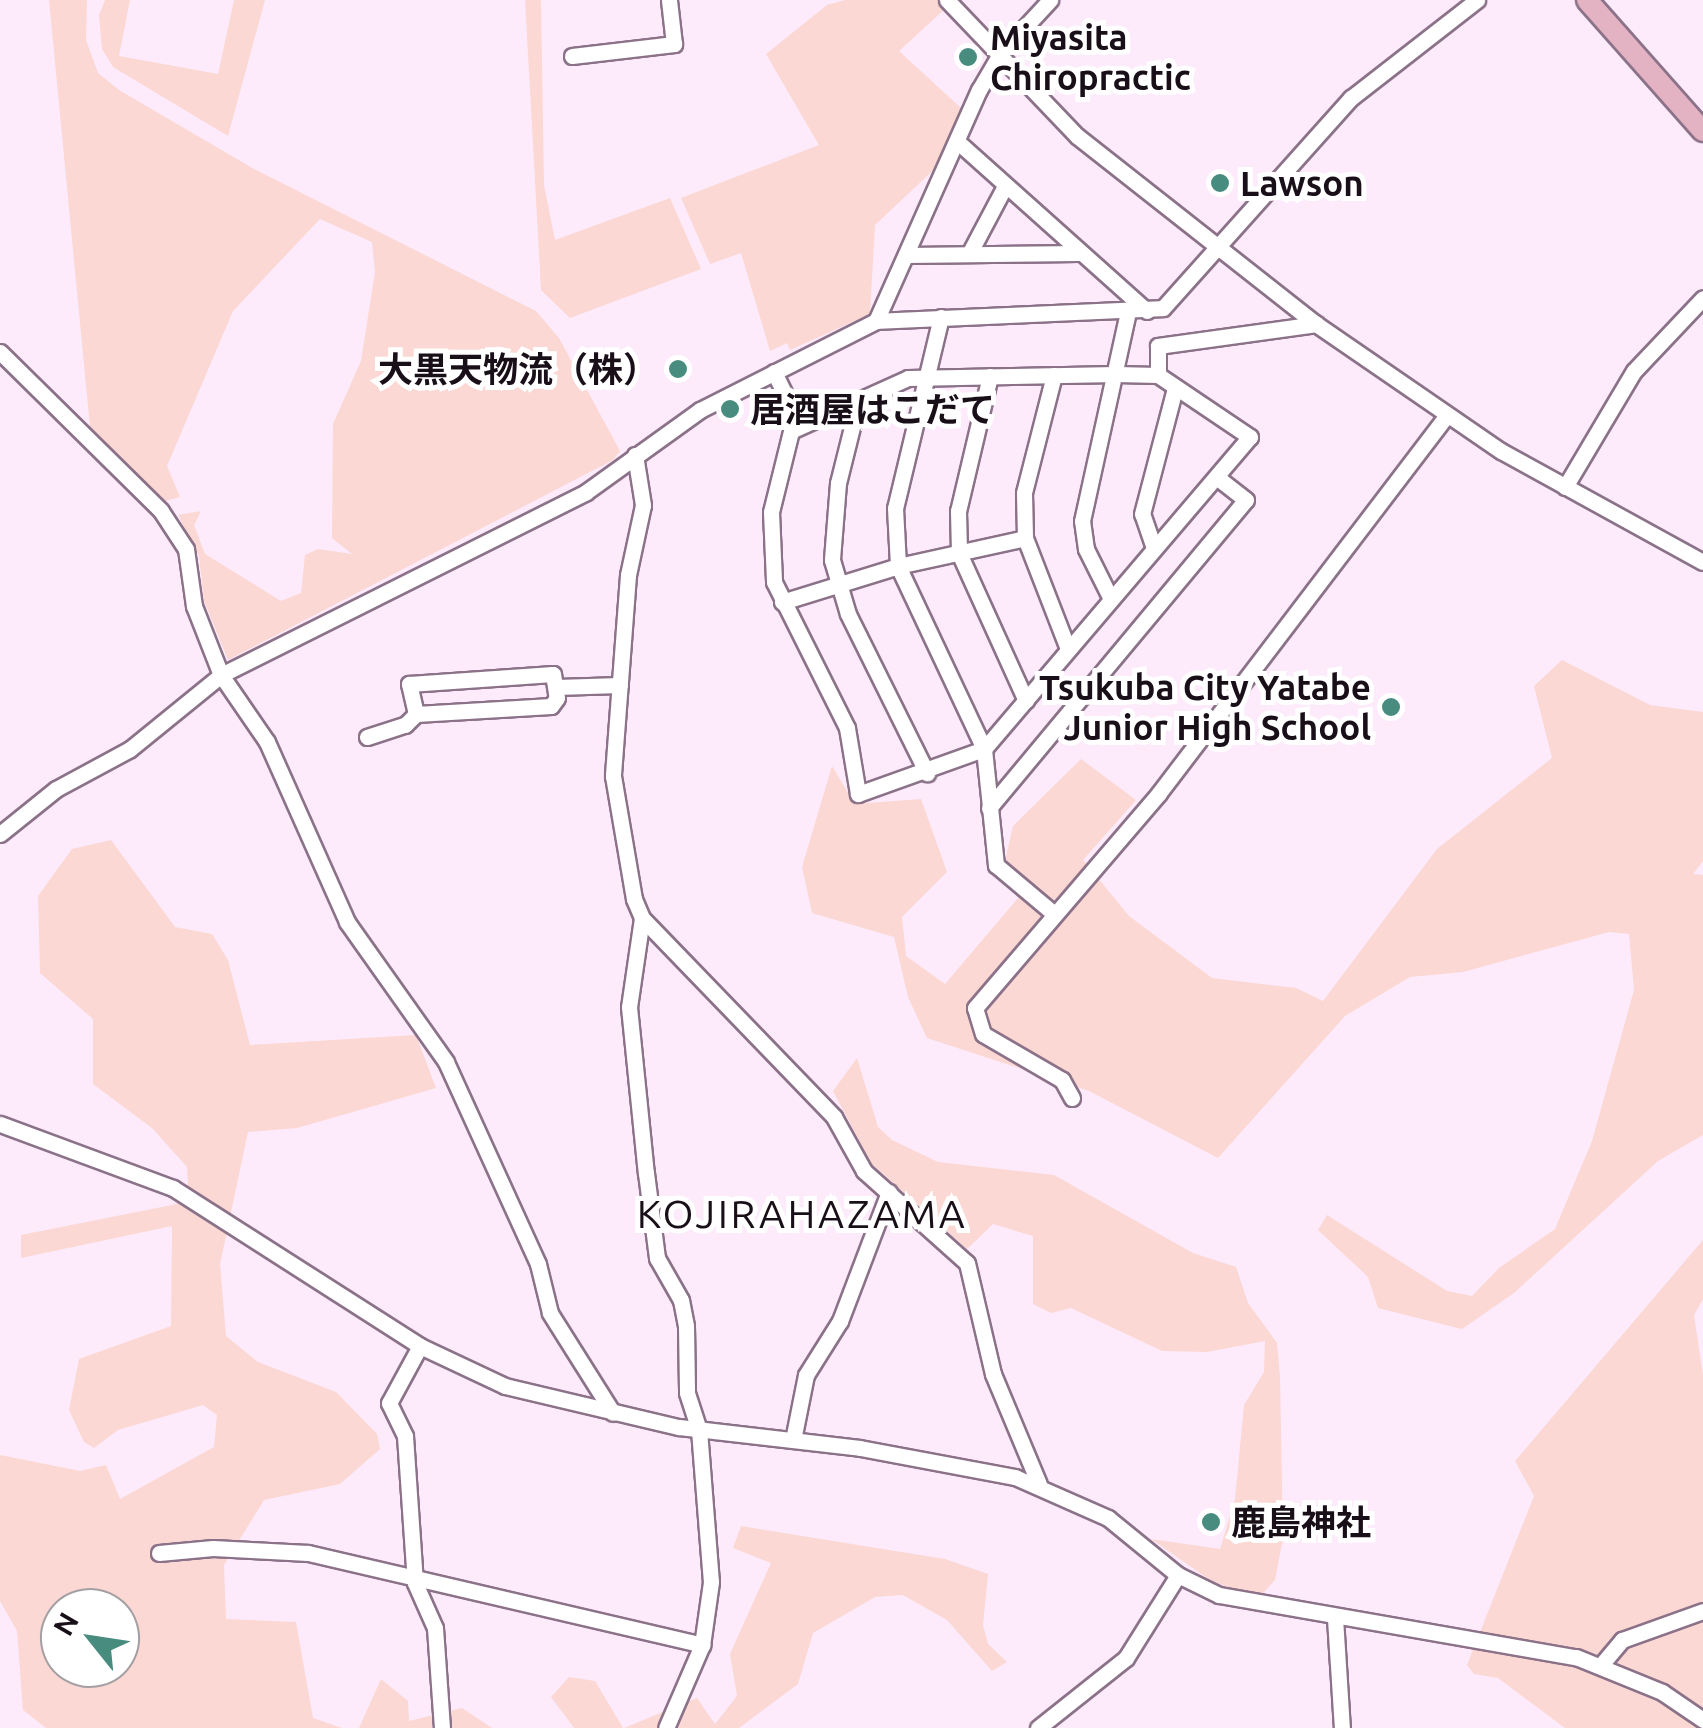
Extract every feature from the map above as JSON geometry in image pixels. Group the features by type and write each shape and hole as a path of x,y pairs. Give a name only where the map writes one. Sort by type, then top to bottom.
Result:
{"main road":[{"path":"1587,0 1703,131"}],"street":[{"path":"572,56 674,44 669,0"},
{"path":"947,0 1076,136 1316,324 1447,416 1564,487 1703,562"},
{"path":"876,321 1000,54 1050,0"},
{"path":"0,834 56,789 130,748 221,676 586,492 700,410 876,321 1128,312 1178,299 1351,98 1477,0"},
{"path":"959,142 1078,253 1147,310"},
{"path":"970,254 1005,186"},
{"path":"906,254 1078,253"},
{"path":"1564,487 1634,371 1703,298"},
{"path":"1111,599 1086,549 1082,521 1128,312"},
{"path":"941,317 895,508 898,566 984,749 996,865 1052,912"},
{"path":"1158,375 1158,346 1316,324"},
{"path":"0,352 171,524 186,549 194,606 221,676 267,742 346,922 446,1062 538,1264 550,1313 613,1413"},
{"path":"774,372 795,415 768,542 782,602 847,728 858,794 926,774 984,749 1250,437 1158,375 1116,374 927,377 890,383 792,430"},
{"path":"1054,375 1024,493 1025,538 1068,649"},
{"path":"990,376 958,510 958,553 1026,700"},
{"path":"1154,548 1142,514 1175,388"},
{"path":"859,399 832,523 837,585 926,774"},
{"path":"1072,1098 1062,1080 984,1034 975,1008 1052,912 1159,793 1447,416"},
{"path":"634,455 644,505 628,575 613,776 642,918 629,1007 644,1155 657,1258 686,1326 688,1393 698,1430 711,1582 702,1645 666,1728"},
{"path":"989,808 1246,500 1216,477"},
{"path":"782,602 898,566 1025,538"},
{"path":"367,738 405,725 416,714 551,706 556,687 554,674 409,684 416,714"},
{"path":"556,687 620,685"},
{"path":"642,918 834,1117 864,1171 967,1263 993,1374 1039,1484"},
{"path":"0,1124 173,1188 420,1346 505,1386 698,1430 794,1440 1039,1484 1108,1518 1178,1575 1252,1605 1551,1650 1600,1665 1662,1692 1703,1720"},
{"path":"794,1440 806,1374 840,1321 889,1192"},
{"path":"420,1346 389,1403 404,1436 415,1582 435,1628 442,1728"},
{"path":"159,1553 213,1548 308,1553 415,1582 702,1645"},
{"path":"1038,1728 1126,1658 1178,1575"},
{"path":"1600,1665 1622,1640 1703,1612"},
{"path":"1336,1618 1342,1728"}],"shaded area":[{"path":"49,0 87,0 86,40 98,73 119,90 254,169 536,311 559,338 620,451 613,460 228,660 204,601 199,556 178,515 201,511 194,525 205,554 281,601 301,593 305,555 318,549 352,554 332,538 333,424 361,361 375,272 372,242 320,219 233,311 167,466 180,497 161,502 90,427"},
{"path":"105,0 130,0 119,56 218,74 234,0 265,0 228,136 113,67 102,49 99,15"},
{"path":"525,0 541,0 544,185 555,240 670,198 701,269 570,318 541,290"},
{"path":"845,0 938,0 946,8 899,51 961,108 961,120 943,161 875,225 870,314 790,350 787,343 770,351 741,253 710,264 681,198 819,145 766,54 827,5"},
{"path":"1562,660 1650,705 1703,712 1703,861 1693,874 1703,875 1703,1135 1658,1161 1514,1293 1462,1329 1378,1308 1368,1277 1318,1230 1327,1215 1447,1291 1472,1296 1499,1268 1555,1229 1592,1141 1634,990 1629,934 1609,932 1463,972 1410,977 1345,1016 1218,1158 1089,1091 927,1038 908,997 894,937 812,913 802,867 832,766 855,804 921,799 947,872 902,917 906,956 945,984 1030,884 1005,861 1013,826 1081,759 1136,800 1083,860 1129,916 1212,978 1296,988 1323,1001 1437,849 1552,758 1534,686"},
{"path":"111,840 175,927 212,934 228,960 250,1045 416,1035 436,1088 297,1128 248,1132 220,1264 226,1336 258,1362 336,1392 377,1434 380,1449 340,1484 264,1500 224,1565 226,1619 296,1622 313,1718 342,1728 46,1728 23,1710 17,1631 0,1601 0,1455 80,1471 106,1465 120,1499 214,1447 217,1415 203,1405 118,1430 94,1448 84,1442 69,1410 79,1359 171,1326 172,1226 21,1258 21,1235 177,1204 188,1185 187,1167 152,1128 93,1084 93,1019 40,973 38,896 72,849"},
{"path":"857,1058 878,1127 892,1140 938,1162 1054,1175 1193,1253 1236,1267 1248,1303 1277,1343 1280,1376 1283,1538 1275,1580 1258,1599 1210,1580 1151,1539 1220,1549 1235,1499 1244,1405 1264,1372 1265,1341 1207,1352 1162,1351 1071,1308 1051,1313 1033,1304 1033,1236 993,1224 967,1249 871,1163 833,1091"},
{"path":"1703,1240 1703,1299 1694,1315 1703,1375 1703,1728 1565,1728 1498,1678 1474,1674 1467,1665 1534,1496 1515,1461"},
{"path":"741,1526 945,1559 988,1574 983,1625 988,1644 1007,1662 992,1671 947,1620 903,1595 875,1597 813,1633 798,1684 739,1728 624,1728 697,1698 715,1724 737,1696 730,1654 771,1563 733,1548"},
{"path":"569,1677 595,1681 623,1728 574,1728 551,1697"},
{"path":"381,1679 408,1701 409,1721 462,1708 492,1728 359,1728"}],"place":[{"name":"Miyasita Chiropractic","path":"968,57"},
{"name":"Lawson","path":"1220,183"},
{"name":"大黒天物流（株）","path":"678,369"},
{"name":"居酒屋はこだて","path":"730,409"},
{"name":"Tsukuba City Yatabe Junior High School","path":"1391,707"},
{"name":"鹿島神社","path":"1211,1522"}],"district":[{"name":"KOJIRAHAZAMA","path":"802,1214"}]}
